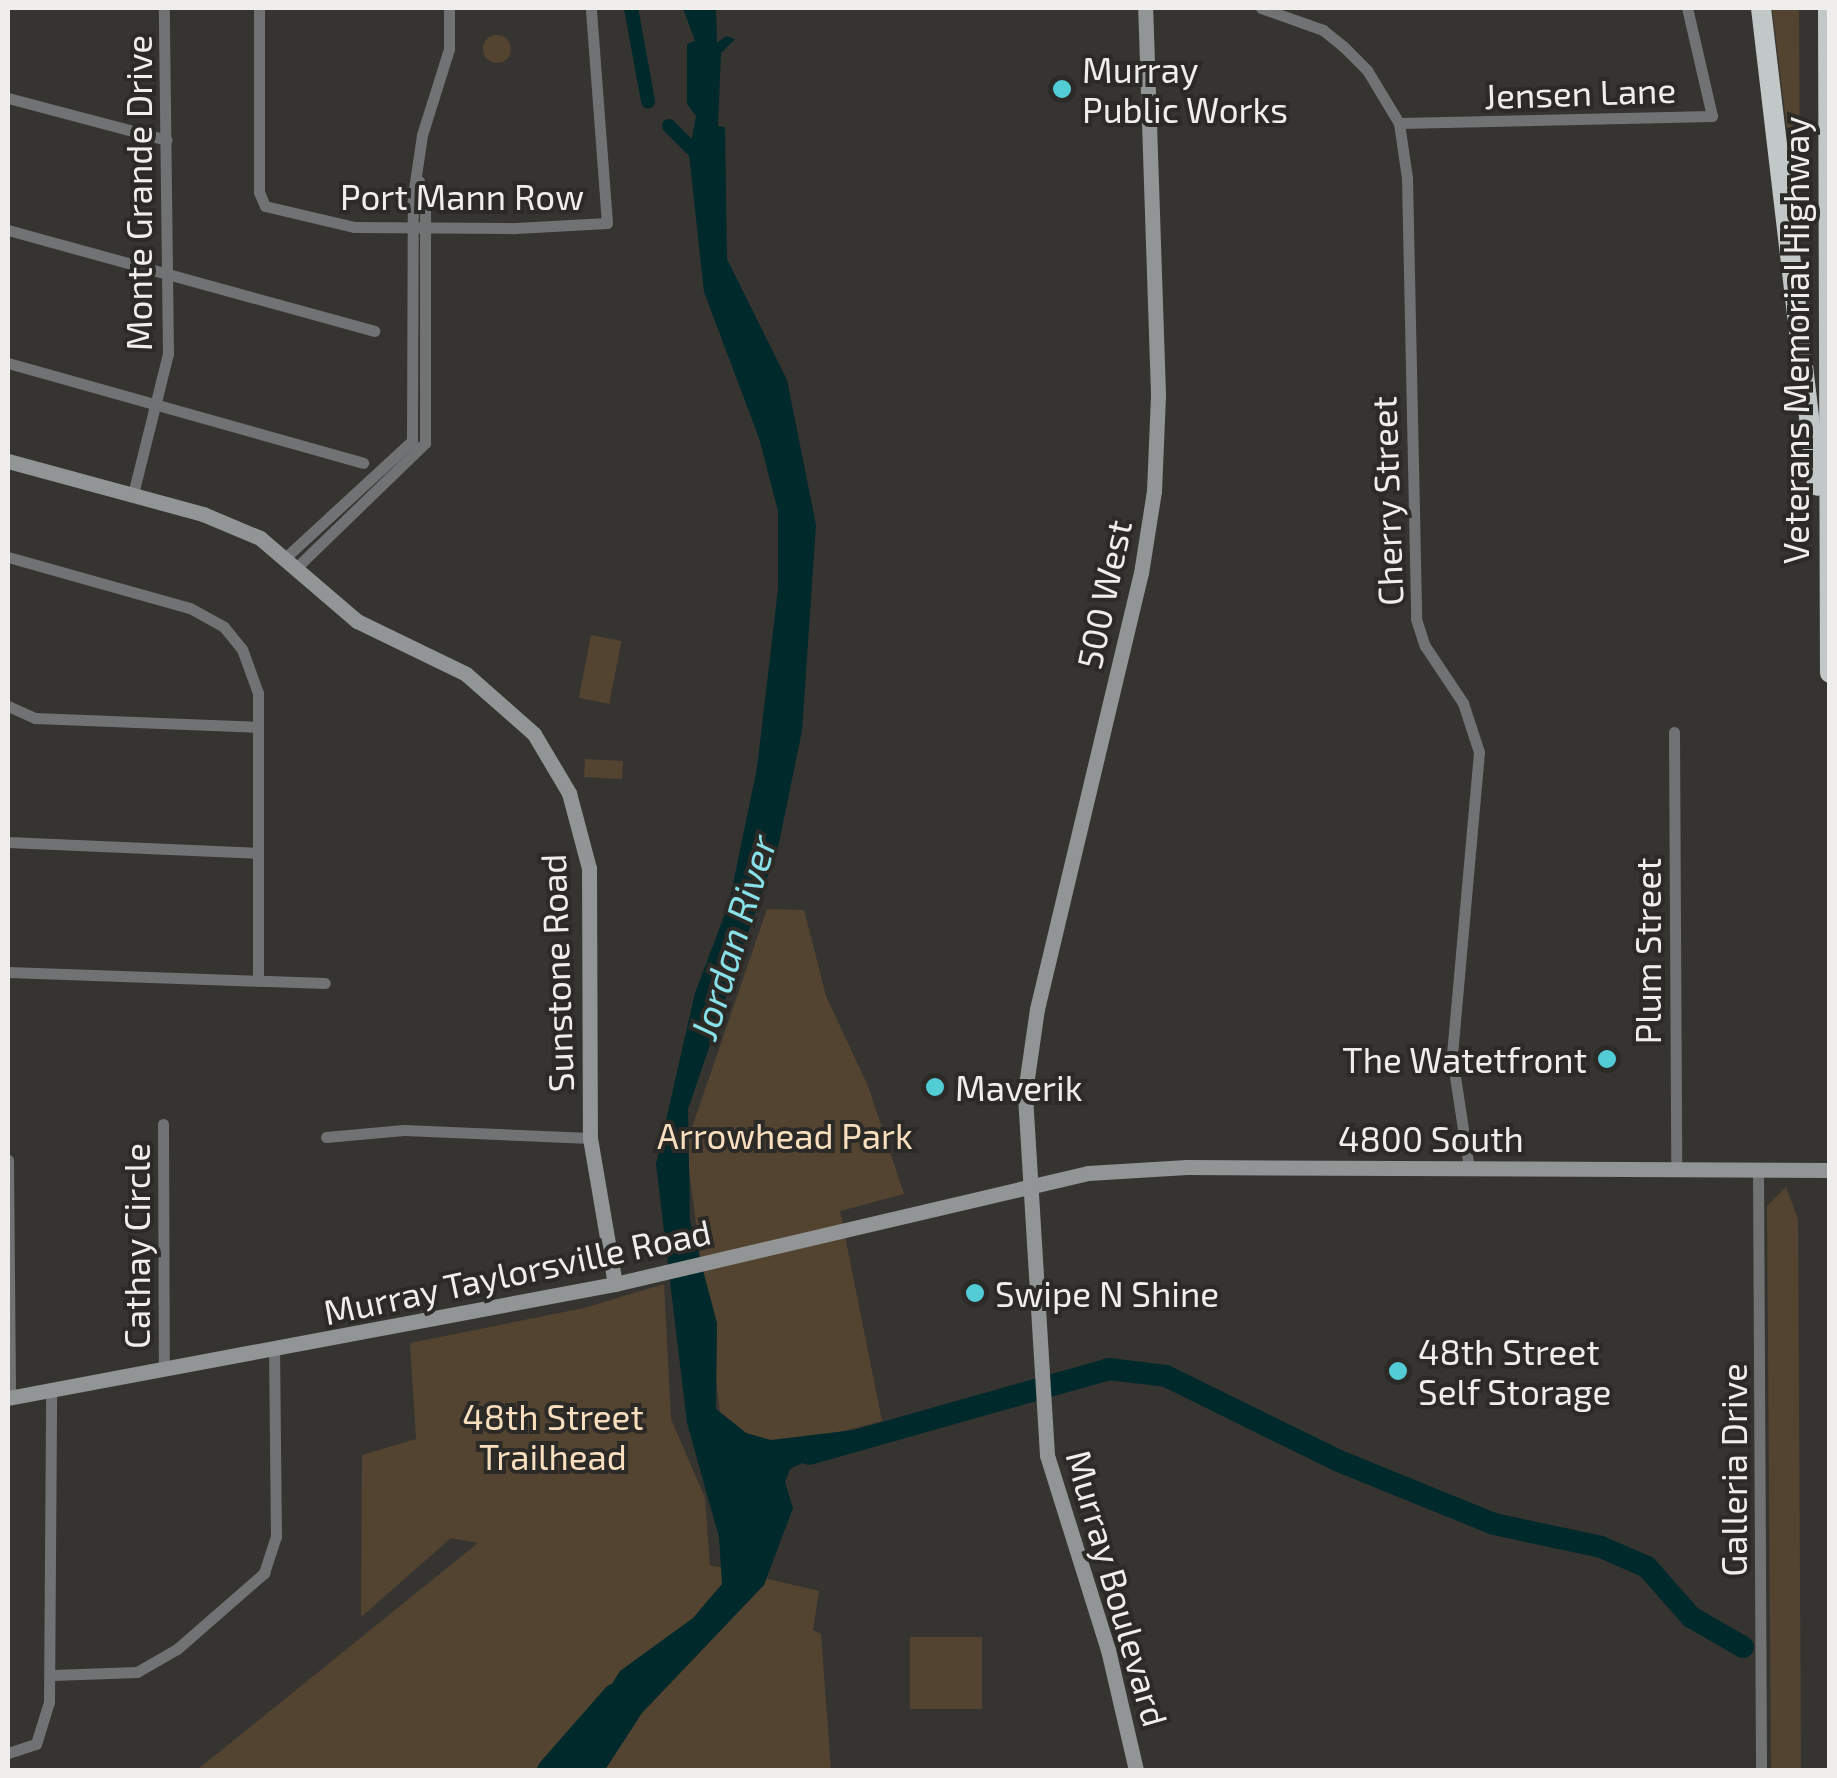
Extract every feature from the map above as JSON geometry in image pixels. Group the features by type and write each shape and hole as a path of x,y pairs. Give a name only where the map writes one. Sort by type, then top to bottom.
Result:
{"highway":[{"path":"1761,8 1813,463 1826,532"},
{"name":"Veterans Memorial Highway","path":"1828,8 1826,532 1830,673"}],"street":[{"name":"Monte Grande Drive","path":"132,494 158,405 168,354 164,8"},
{"name":"Port Mann Row","path":"259,8 260,202 322,223 419,227 607,223 591,8"},
{"path":"291,563 424,443 419,180 422,135 449,50 448,8"},
{"name":"500 West","path":"1034,1183 1026,1064 1138,588 1154,491 1158,394 1145,8"},
{"name":"Cherry Street","path":"1261,8 1323,30 1343,46 1367,70 1399,123 1407,178 1416,619 1425,646 1463,703 1479,752 1452,1057 1469,1168"},
{"name":"Jensen Lane","path":"1399,123 1712,116 1687,8"},
{"path":"8,98 167,140"},
{"path":"8,230 374,331"},
{"path":"8,364 363,463"},
{"name":"Sunstone Road","path":"8,461 228,522 291,563 357,621 466,674 503,702 534,734 569,793 589,868 590,1138 615,1284"},
{"path":"8,557 214,619 250,664 258,727 258,981"},
{"path":"8,706 35,718 258,727"},
{"name":"Plum Street","path":"1674,732 1676,1169"},
{"path":"8,842 258,853"},
{"path":"8,972 325,983"},
{"name":"Cathay Circle","path":"163,1124 164,1369"},
{"path":"326,1137 404,1130 590,1138"},
{"path":"8,1160 9,1398"},
{"name":"4800 South","path":"1034,1183 1187,1166 1830,1170"},
{"name":"Galleria Drive","path":"1758,1169 1761,1770"},
{"name":"Murray Taylorsville Road","path":"9,1398 663,1274 1034,1183"},
{"name":"Murray Boulevard","path":"1034,1183 1043,1398 1055,1490 1108,1650 1136,1770"},
{"path":"52,1675 137,1672 178,1649 264,1573 276,1537 274,1350"},
{"path":"8,1752 42,1737 52,1675 52,1390"}],"green space":[{"path":"1772,8 1799,8 1800,210 1797,210"},
{"path":"497,35 507,39 511,49 507,59 497,63 487,59 483,49 487,39"},
{"path":"591,635 621,641 609,704 579,698"},
{"path":"585,759 623,761 622,779 584,777"},
{"name":"Arrowhead Park","path":"767,909 804,910 826,996 868,1086 904,1194 840,1211 882,1421 792,1444 754,1439 720,1412 686,1145"},
{"path":"1786,1187 1798,1219 1801,1770 1771,1770 1767,1206"},
{"name":"48th Street Trailhead","path":"664,1284 671,1419 705,1498 710,1565 819,1591 813,1630 821,1634 831,1770 197,1770 478,1543 451,1538 361,1617 362,1455 416,1439 410,1343 584,1308"},
{"path":"910,1637 982,1637 982,1709 910,1709"}],"water":[{"path":"683,8 716,8 717,43 726,36 735,39 721,53 718,126 725,127 727,259 787,380 816,525 802,731 779,843 688,1109 690,1221 717,1323 716,1409 746,1433 771,1440 879,1427 790,1469 785,1482 793,1508 764,1585 642,1713 605,1770 558,1770 620,1671 693,1618 722,1584 719,1537 687,1423 656,1164 695,993 729,903 757,768 778,589 778,511 759,438 704,292 689,154 696,116 687,104 687,44 695,41"}],"waterway":[{"path":"631,8 648,101"},
{"path":"669,126 700,157"},
{"path":"809,1454 1109,1369 1166,1376 1339,1461 1494,1524 1601,1547 1647,1567 1691,1617 1743,1647"},
{"name":"Jordan River","path":"548,1770 614,1695"}],"place":[{"name":"Murray Public Works","path":"1062,89"},
{"name":"The Watetfront","path":"1607,1059"},
{"name":"Maverik","path":"935,1087"},
{"name":"Swipe N Shine","path":"975,1293"},
{"name":"48th Street Self Storage","path":"1398,1371"}]}
